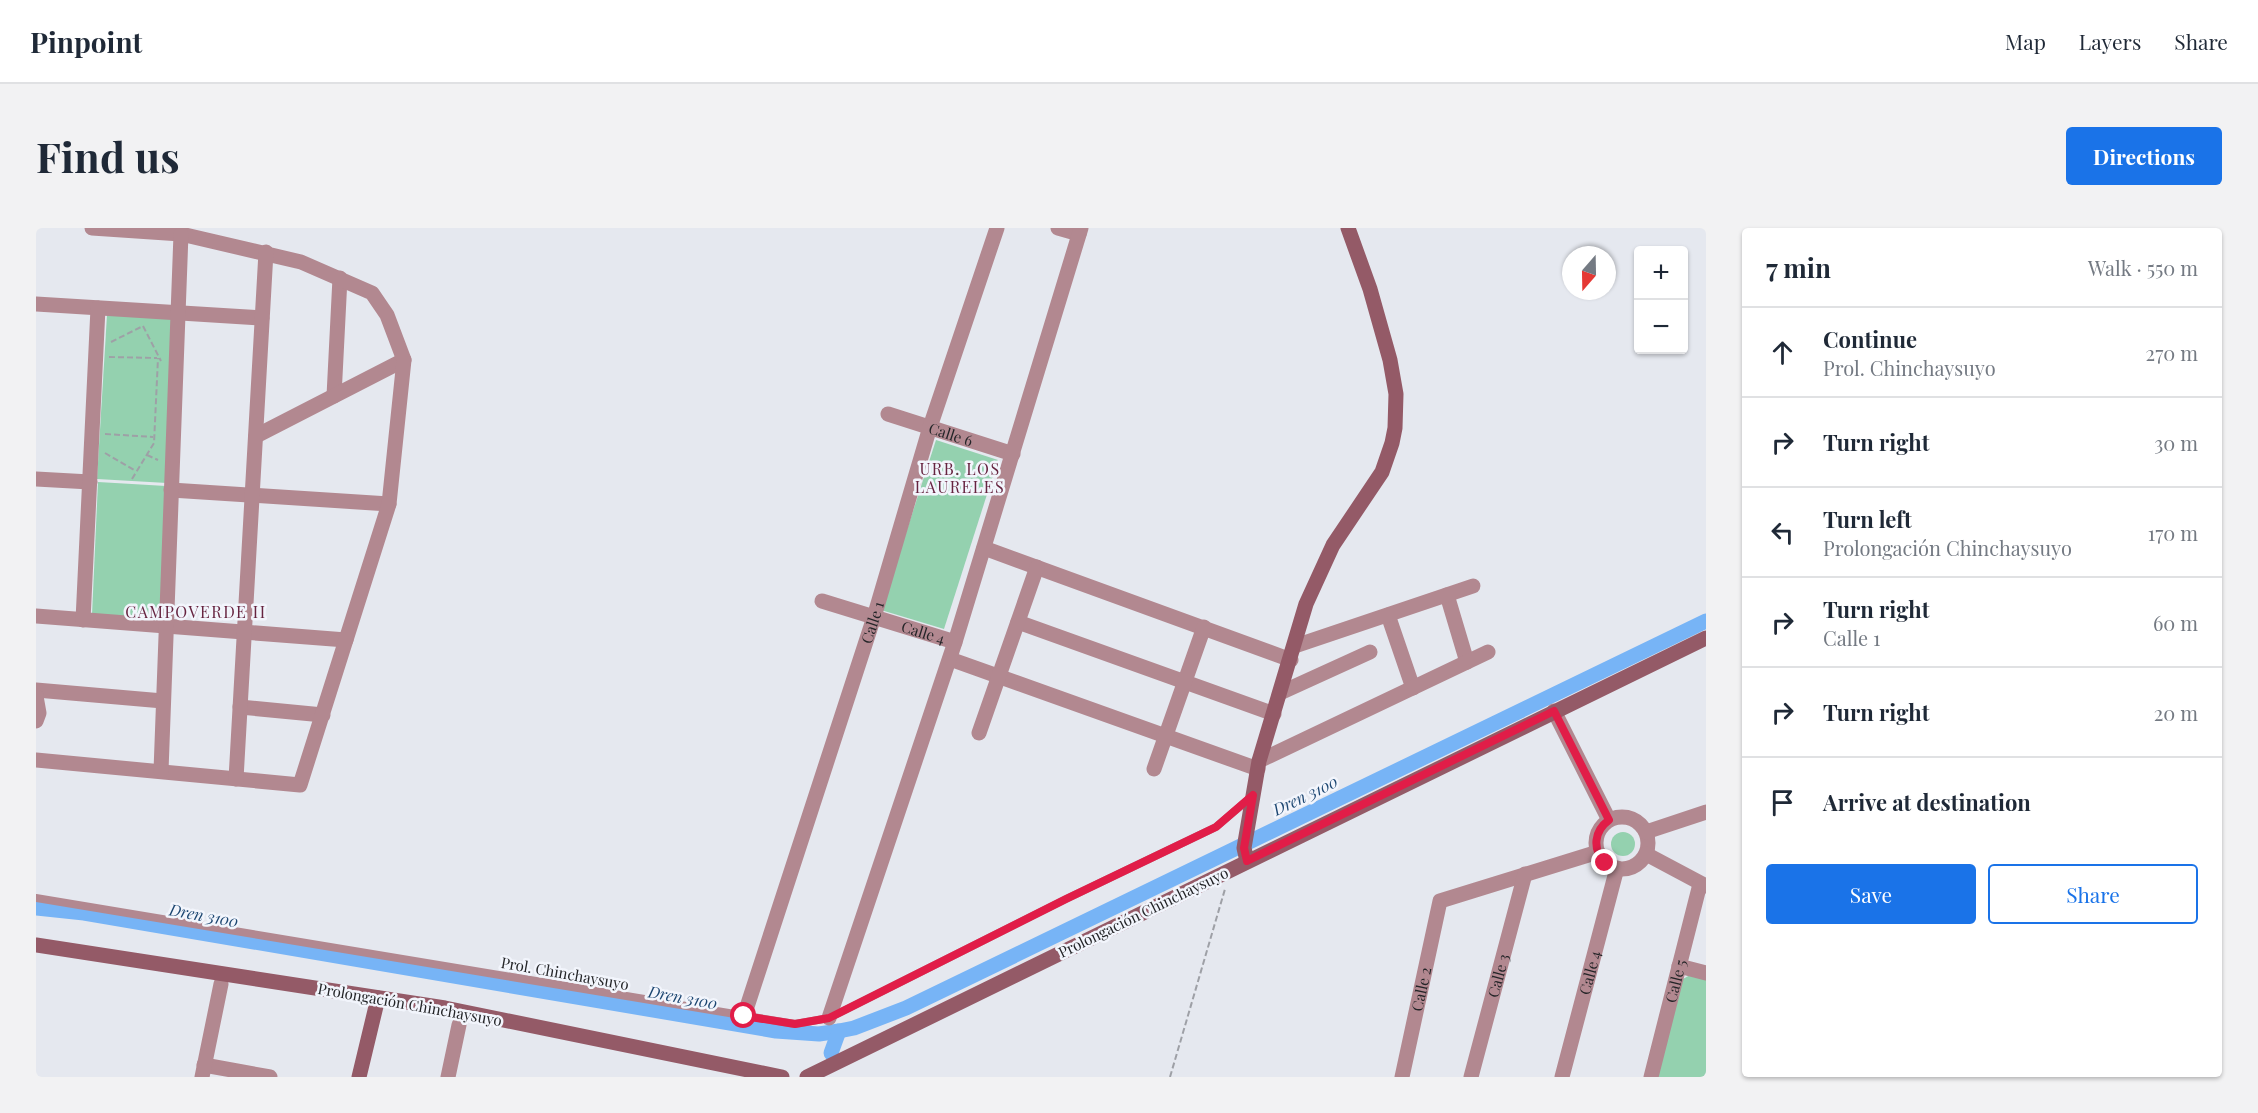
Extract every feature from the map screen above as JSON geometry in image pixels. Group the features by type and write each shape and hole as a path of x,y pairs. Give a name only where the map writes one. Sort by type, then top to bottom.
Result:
{"street":[{"path":"36,760 300,785 389,504 404,360 387,315 372,293 301,262 266,252 175,232 92,228"},
{"name":"Calle 1","path":"744,1016 874,617 930,427 997,228"},
{"path":"829,1018 950,659 1080,231 1058,228"},
{"path":"1245,855 1259,765 1306,604 1318,574 1344,527 1383,472 1395,428 1396,394 1390,360 1370,289 1348,228"},
{"path":"160,771 178,313 175,232"},
{"path":"236,779 266,252"},
{"path":"334,396 340,278"},
{"path":"36,304 262,318"},
{"path":"83,620 98,308"},
{"path":"256,436 404,360"},
{"name":"Calle 6","path":"888,414 1013,454"},
{"path":"36,479 90,482"},
{"path":"171,490 389,504"},
{"path":"984,548 1204,627 1293,653 1388,615 1473,586"},
{"path":"979,733 1037,567"},
{"path":"1447,595 1467,662"},
{"name":"Calle 4","path":"822,601 955,642"},
{"path":"1388,615 1413,688"},
{"path":"36,616 346,640"},
{"path":"1018,622 1274,714"},
{"path":"1154,769 1204,627"},
{"name":"Prolongación Chinchaysuyo","path":"807,1077 1231,869 1245,855 1706,638"},
{"path":"1280,693 1370,652"},
{"path":"950,659 1166,736 1259,765 1488,652"},
{"path":"36,690 163,701"},
{"path":"36,696 39,712 36,721"},
{"path":"240,707 322,715"},
{"path":"1554,711 1609,820"},
{"path":"1646,832 1706,812"},
{"path":"1620,816 1630,818 1640,823 1646,832 1648,847 1646,854 1634,866 1617,868 1605,863 1598,852 1597,834 1609,820 1620,816"},
{"path":"1525,874 1598,852"},
{"path":"1646,854 1703,885"},
{"name":"Calle 4","path":"1562,1077 1617,868"},
{"name":"Calle 2","path":"1402,1077 1440,901 1525,874"},
{"name":"Calle 3","path":"1471,1077 1525,874"},
{"name":"Calle 5","path":"1651,1077 1679,966 1703,885"},
{"name":"Prolongación Chinchaysuyo","path":"36,945 454,1010 782,1077"},
{"path":"1679,966 1706,973"},
{"path":"221,984 203,1071 270,1077"},
{"path":"359,1077 378,998"},
{"path":"448,1077 459,1025"}],"lane":[{"name":"Prol. Chinchaysuyo","path":"36,898 795,1024 829,1018 1066,899 1216,827 1253,795"}],"path":[{"path":"139,318 165,367"},
{"path":"106,345 143,326"},
{"path":"105,357 159,358"},
{"path":"132,479 154,442 159,358"},
{"path":"102,434 153,437"},
{"path":"101,450 136,471"},
{"path":"147,455 165,464"},
{"path":"1170,1077 1231,869"}],"green space":[{"path":"107,315 174,319 167,483 97,479"},
{"path":"936,440 998,460 944,629 881,610"},
{"path":"98,482 166,486 161,621 92,615"},
{"path":"1623,832 1632,835 1635,844 1632,853 1623,856 1614,853 1611,844 1614,835"},
{"path":"1690,975 1706,979 1706,1077 1655,1077 1683,979"}],"waterway":[{"name":"Dren 3100","path":"36,908 84,913 776,1031 819,1034 839,1031 854,1028 906,1008 1706,621"},
{"path":"831,1053 839,1031"}],"district":[{"name":"URB. LOS LAURELES","path":"960,477"},
{"name":"CAMPOVERDE II","path":"196,611"}],"route":[{"path":"744,1016 795,1024 829,1018 1066,899 1216,827 1253,795 1244,848 1247,861 1554,711 1609,820 1600,828 1596,840 1598,852 1605,863"}]}
